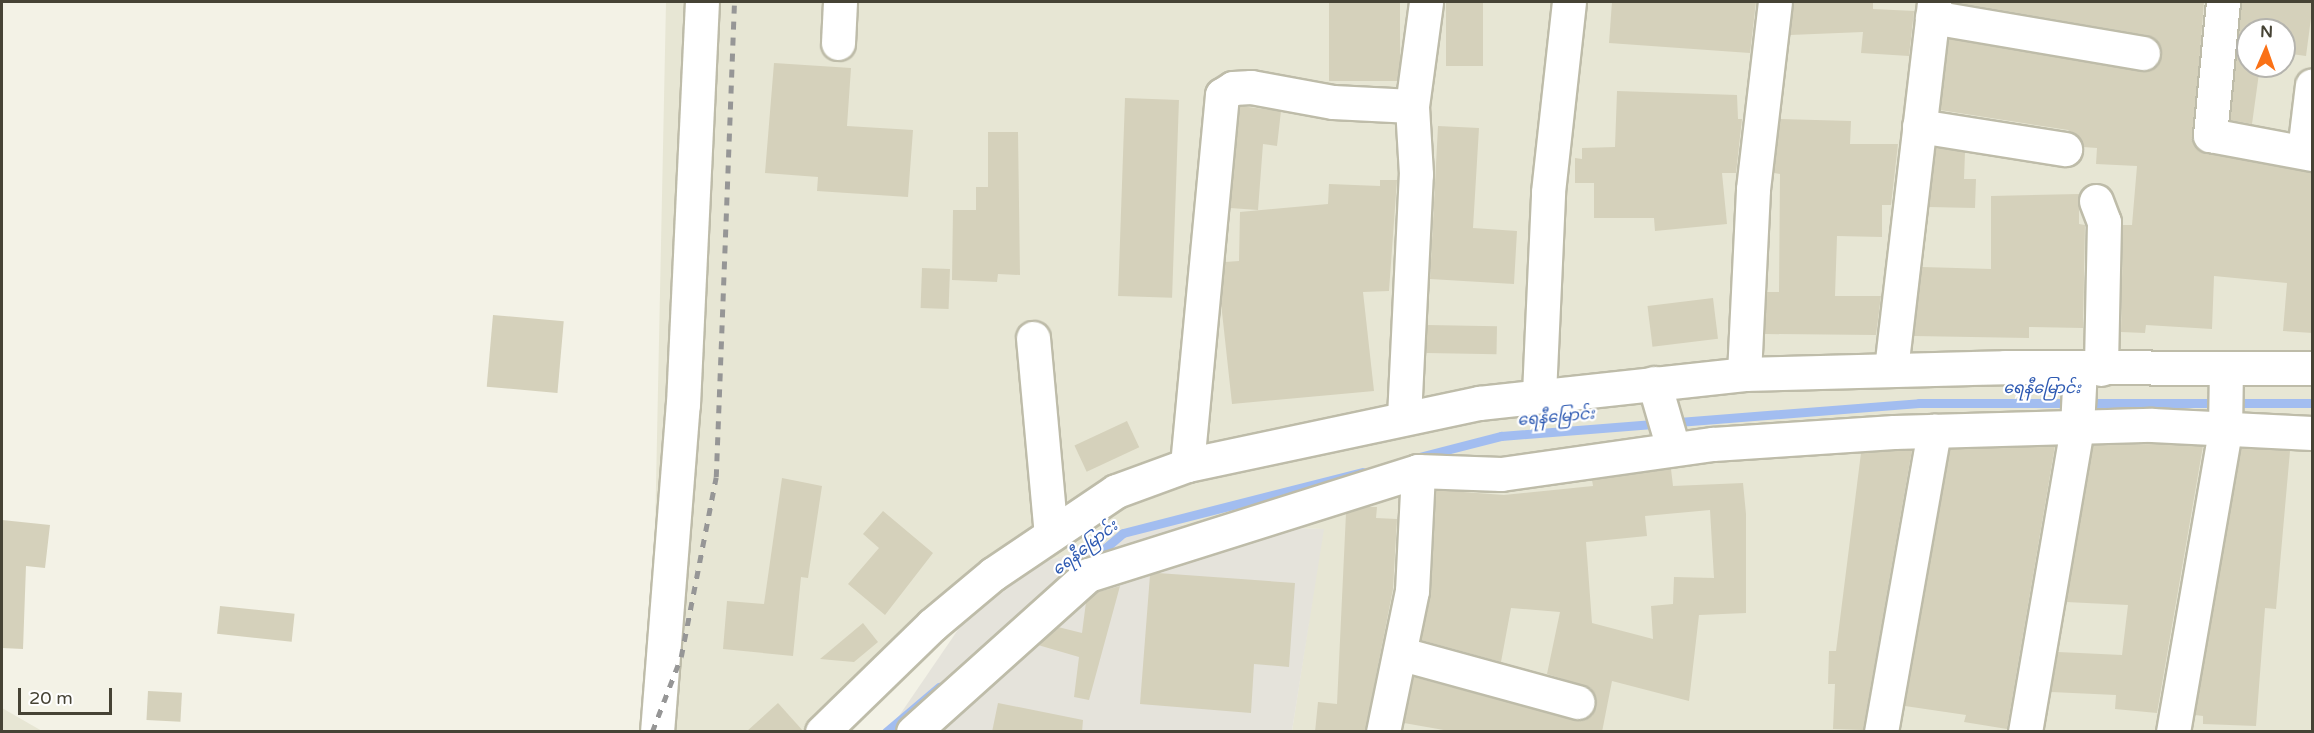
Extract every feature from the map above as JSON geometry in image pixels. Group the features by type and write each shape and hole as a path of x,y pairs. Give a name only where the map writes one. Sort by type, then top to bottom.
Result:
{"street":[{"path":"657,732 683,404 702,2"},
{"path":"838,42 840,2"},
{"path":"1404,417 1416,174 1412,106 1426,2"},
{"path":"1539,394 1548,192 1569,2"},
{"path":"1744,374 1753,189 1775,2"},
{"path":"2223,2 2210,135 2308,153 2313,85"},
{"path":"1891,369 1933,9 2143,53"},
{"path":"1187,465 1222,96 1233,88 1251,87 1333,102 1412,106"},
{"path":"1919,126 2064,149"},
{"path":"2025,732 2087,370 2104,222 2096,201"},
{"path":"1033,338 1051,534"},
{"path":"822,732 932,625 1051,534 1116,491 1187,465 1404,417 1539,394 1656,388 1744,374 1891,369 2087,370 2226,374 2313,368"},
{"path":"2173,732 2224,426 2226,374"},
{"path":"1656,388 1672,444"},
{"path":"913,732 1088,575 1418,471 1501,474 1672,444 2077,423 2224,426 2313,433"},
{"path":"1881,732 1934,431"},
{"path":"1383,732 1402,654 1412,591 1418,471"},
{"path":"1402,654 1578,702"}],"shaded area":[{"path":"666,2 2312,2 2312,731 1292,731 1323,529 1165,524 994,577 817,731 657,732 653,631"},
{"path":"1165,524 1324,529 1292,731 888,732 994,577"},
{"path":"2,708 42,731 2,731"}],"building":[{"path":"1329,2 1400,2 1400,81 1329,81"},
{"path":"1446,2 1483,2 1483,66 1446,66"},
{"path":"1612,2 1756,2 1750,53 1609,43"},
{"path":"1793,2 1873,2 1873,9 1914,11 1909,56 1861,53 1863,32 1790,35"},
{"path":"1953,2 2204,2 2193,142 2207,153 2313,172 2313,333 2283,331 2287,283 2214,276 2212,329 2146,325 2145,333 2121,332 2123,225 2132,225 2137,166 2096,164 2097,148 2083,147 2068,130 1940,110 1949,39 2140,71 2158,64 2160,46 2146,35"},
{"path":"2241,2 2313,3 2306,56 2296,55 2296,18 2240,18"},
{"path":"2236,56 2236,78 2258,78 2252,124 2230,120"},
{"path":"774,63 851,68 847,126 913,130 908,197 817,191 818,177 765,173"},
{"path":"1617,91 1737,95 1738,119 1742,119 1736,173 1722,173 1727,224 1655,231 1654,218 1594,218 1594,183 1575,183 1575,158 1582,159 1582,148 1615,147"},
{"path":"1125,98 1179,100 1172,298 1118,296"},
{"path":"1240,106 1281,111 1277,146 1263,144 1258,210 1230,208"},
{"path":"1780,119 1851,121 1850,144 1898,144 1891,205 1882,205 1882,237 1837,236 1835,296 1881,296 1876,335 1765,334 1767,292 1779,292 1780,174 1774,173"},
{"path":"1438,126 1479,128 1473,228 1517,231 1514,284 1430,279"},
{"path":"988,132 1018,132 1020,275 998,274 997,282 952,280 953,210 976,210 976,187 988,187"},
{"path":"1936,148 1965,152 1964,179 1976,179 1975,208 1929,207"},
{"path":"1380,180 1397,180 1389,291 1363,292 1374,391 1232,404 1221,303 1225,262 1239,261 1240,212 1328,204 1329,184 1380,186"},
{"path":"2079,194 2079,224 2085,225 2083,328 2029,327 2029,338 1914,336 1922,267 1991,269 1991,196"},
{"path":"922,268 950,269 949,309 921,308"},
{"path":"1713,298 1718,339 1652,347 1647,306"},
{"path":"493,315 564,321 557,393 487,387"},
{"path":"1427,325 1497,326 1497,354 1427,353"},
{"path":"1127,421 1139,447 1087,472 1074,446"},
{"path":"2093,445 2203,446 2157,713 2115,709 2116,695 2051,692 2058,652 2122,655 2128,605 2066,602"},
{"path":"2055,446 2007,729 1964,722 1966,715 1905,706 1950,449"},
{"path":"2241,448 2290,451 2276,609 2265,608 2256,726 2203,724 2203,716 2195,715"},
{"path":"1912,450 1863,730 1833,729 1835,684 1828,684 1829,651 1836,651 1861,453"},
{"path":"1671,469 1673,486 1743,483 1746,514 1746,613 1699,615 1689,701 1612,681 1602,732 1455,732 1404,723 1414,677 1573,720 1591,716 1596,706 1591,688 1547,674 1560,612 1511,608 1501,662 1421,640 1431,592 1436,490 1504,495 1593,486 1592,480","holes":["1710,510 1714,578 1674,577 1673,604 1651,606 1653,639 1592,623 1586,542 1647,536 1645,516"]},
{"path":"782,478 822,486 808,578 801,577 793,656 723,649 727,601 764,604"},
{"path":"1367,507 1377,507 1376,518 1397,519 1393,589 1365,732 1315,732 1318,702 1337,704 1346,513"},
{"path":"883,511 933,553 885,615 848,584 879,548 863,534"},
{"path":"2,520 50,525 45,568 26,566 23,649 2,648"},
{"path":"1158,573 1295,583 1289,667 1254,664 1251,713 1140,704 1150,575"},
{"path":"1120,586 1089,700 1074,697 1079,657 1038,645 1058,627 1082,633 1086,602 1098,592"},
{"path":"220,606 295,614 292,642 217,634"},
{"path":"863,623 878,642 854,662 820,659"},
{"path":"148,691 182,693 180,722 146,720"},
{"path":"778,703 804,732 746,732"},
{"path":"998,703 1083,720 1082,732 992,732"}],"waterway":[{"name":"ရေနီမြောင်း","path":"1419,457 1501,436 1919,403 2312,403"},
{"name":"ရေနီမြောင်း","path":"1090,561 1123,533 1362,472"},
{"name":"ရေနီမြောင်း","path":"886,732 939,687"}],"railway":[{"path":"652,732 681,657 716,477 734,2"}]}
